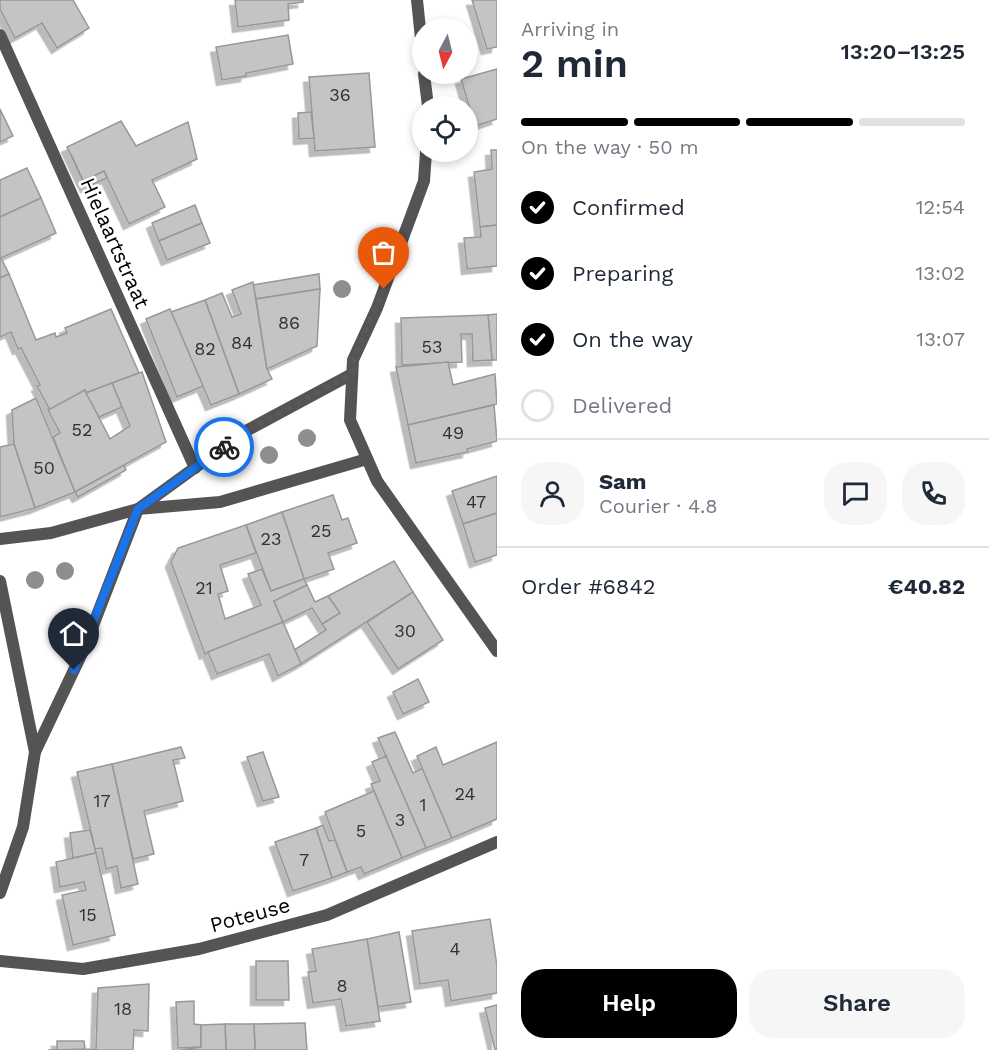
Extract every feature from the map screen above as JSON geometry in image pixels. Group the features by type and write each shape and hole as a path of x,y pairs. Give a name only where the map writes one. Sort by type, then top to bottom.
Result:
{"street":[{"path":"417,0 419,18"},
{"name":"Hielaartstraat","path":"0,35 195,468"},
{"path":"425,162 424,181 377,308 353,360 350,420 377,481 497,651"},
{"path":"0,893 23,827 35,752 84,649 138,509 244,432 352,374"},
{"path":"0,539 51,533 138,509 220,502 367,459"},
{"path":"0,580 35,752"},
{"name":"Poteuse","path":"0,961 82,969 199,948 327,915 497,842"}],"building":[{"path":"0,0 73,0 89,28 57,48 42,23 15,38 0,9"},
{"path":"235,0 303,0 303,2 288,4 289,20 238,27"},
{"path":"472,0 497,0 497,47 487,49"},
{"path":"288,35 293,64 222,80 216,47"},
{"path":"497,69 497,119 478,125 478,96 466,96 462,84 478,84 478,74"},
{"path":"369,73 375,147 315,151 309,77"},
{"path":"0,109 13,136 0,142"},
{"path":"311,112 314,138 299,139 298,113"},
{"path":"121,121 136,146 188,122 197,159 152,180 165,207 129,224 104,171 83,181 67,147"},
{"path":"491,150 497,150 497,225 480,227 474,172 492,169"},
{"path":"27,168 41,198 0,217 0,180"},
{"path":"104,171 107,178 86,187 83,181"},
{"path":"41,198 56,233 1,258 9,274 0,278 0,217"},
{"path":"195,205 202,223 159,241 152,223"},
{"path":"202,223 210,243 167,260 159,241"},
{"path":"497,225 497,266 467,269 464,238 481,237 480,227"},
{"path":"9,274 36,340 55,333 56,337 67,333 65,328 111,309 139,373 86,393 85,390 50,410 37,386 40,385 21,348 18,349 11,332 0,337 0,278"},
{"path":"319,274 320,289 256,299 253,285"},
{"path":"253,282 267,369 272,379 239,394 205,300 222,293 232,317 241,314 232,290"},
{"path":"320,289 317,346 267,369 256,299"},
{"path":"205,300 239,394 211,405 171,312"},
{"path":"170,309 203,386 177,397 146,319"},
{"path":"497,314 497,360 492,360 488,315"},
{"path":"488,315 492,360 473,361 472,334 461,334 462,362 402,365 401,318"},
{"path":"448,362 453,385 495,374 497,404 408,425 396,367"},
{"path":"142,372 166,442 75,492 53,437 60,433 48,410 85,390 110,439 130,426 112,383"},
{"path":"112,383 122,407 99,417 86,393"},
{"path":"36,398 75,492 35,508 14,444 12,410"},
{"path":"494,405 497,441 467,449 468,452 416,463 408,425"},
{"path":"14,444 35,508 0,517 0,447"},
{"path":"124,465 126,470 78,497 75,492"},
{"path":"497,476 497,513 463,524 452,491"},
{"path":"333,495 342,520 348,518 357,543 328,553 334,569 304,579 282,512"},
{"path":"282,512 304,579 271,591 246,525"},
{"path":"497,513 497,555 475,562 463,524"},
{"path":"246,525 256,553 220,565 228,591 218,594 225,619 261,605 248,574 262,569 271,591 304,579 307,585 274,601 283,622 205,654 171,562 178,548"},
{"path":"394,561 413,592 301,664 294,650 326,630 322,624 340,613 328,596"},
{"path":"307,585 315,602 328,596 340,613 322,624 312,608 283,622 274,601"},
{"path":"413,592 443,640 398,669 367,622"},
{"path":"283,622 301,664 278,676 269,654 217,674 208,652"},
{"path":"418,679 429,702 403,714 393,692"},
{"path":"395,732 413,773 423,768 452,838 426,848 378,738"},
{"path":"497,742 497,819 452,838 417,756 436,747 443,765"},
{"path":"181,747 185,758 173,760 183,801 144,811 154,854 133,859 112,764"},
{"path":"263,752 279,797 263,801 247,757"},
{"path":"386,756 426,848 402,858 371,784 380,781 372,762"},
{"path":"112,764 138,884 121,888 117,866 106,869 102,848 95,849 77,772"},
{"path":"374,791 402,858 364,874 361,867 347,872 325,812"},
{"path":"323,825 329,841 335,840 347,872 332,878 316,828"},
{"path":"316,828 332,878 293,891 275,842"},
{"path":"90,830 96,853 73,858 70,833"},
{"path":"96,853 115,935 73,945 62,895 86,890 84,882 60,887 56,862"},
{"path":"490,919 497,966 497,993 451,1001 448,980 420,984 412,931"},
{"path":"399,932 411,1002 378,1007 367,939"},
{"path":"367,939 380,1021 346,1026 341,999 313,1003 308,972 316,971 312,949"},
{"path":"256,961 288,961 289,1000 256,1000"},
{"path":"149,984 148,1031 134,1030 133,1050 48,1050 96,1049 98,988"},
{"path":"194,1001 194,1024 201,1025 201,1047 178,1048 176,1002"},
{"path":"497,1005 497,1050 495,1050 485,1008"},
{"path":"305,1023 307,1050 255,1050 254,1024"},
{"path":"225,1024 254,1024 255,1050 226,1050"},
{"path":"225,1024 226,1050 181,1050 201,1047 201,1025"},
{"path":"57,1041 84,1041 85,1049 57,1050"}],"way so far":[{"path":"224,447 244,432 352,374 353,360 384,289"}],"route":[{"path":"74,670 138,509 224,447"}]}
